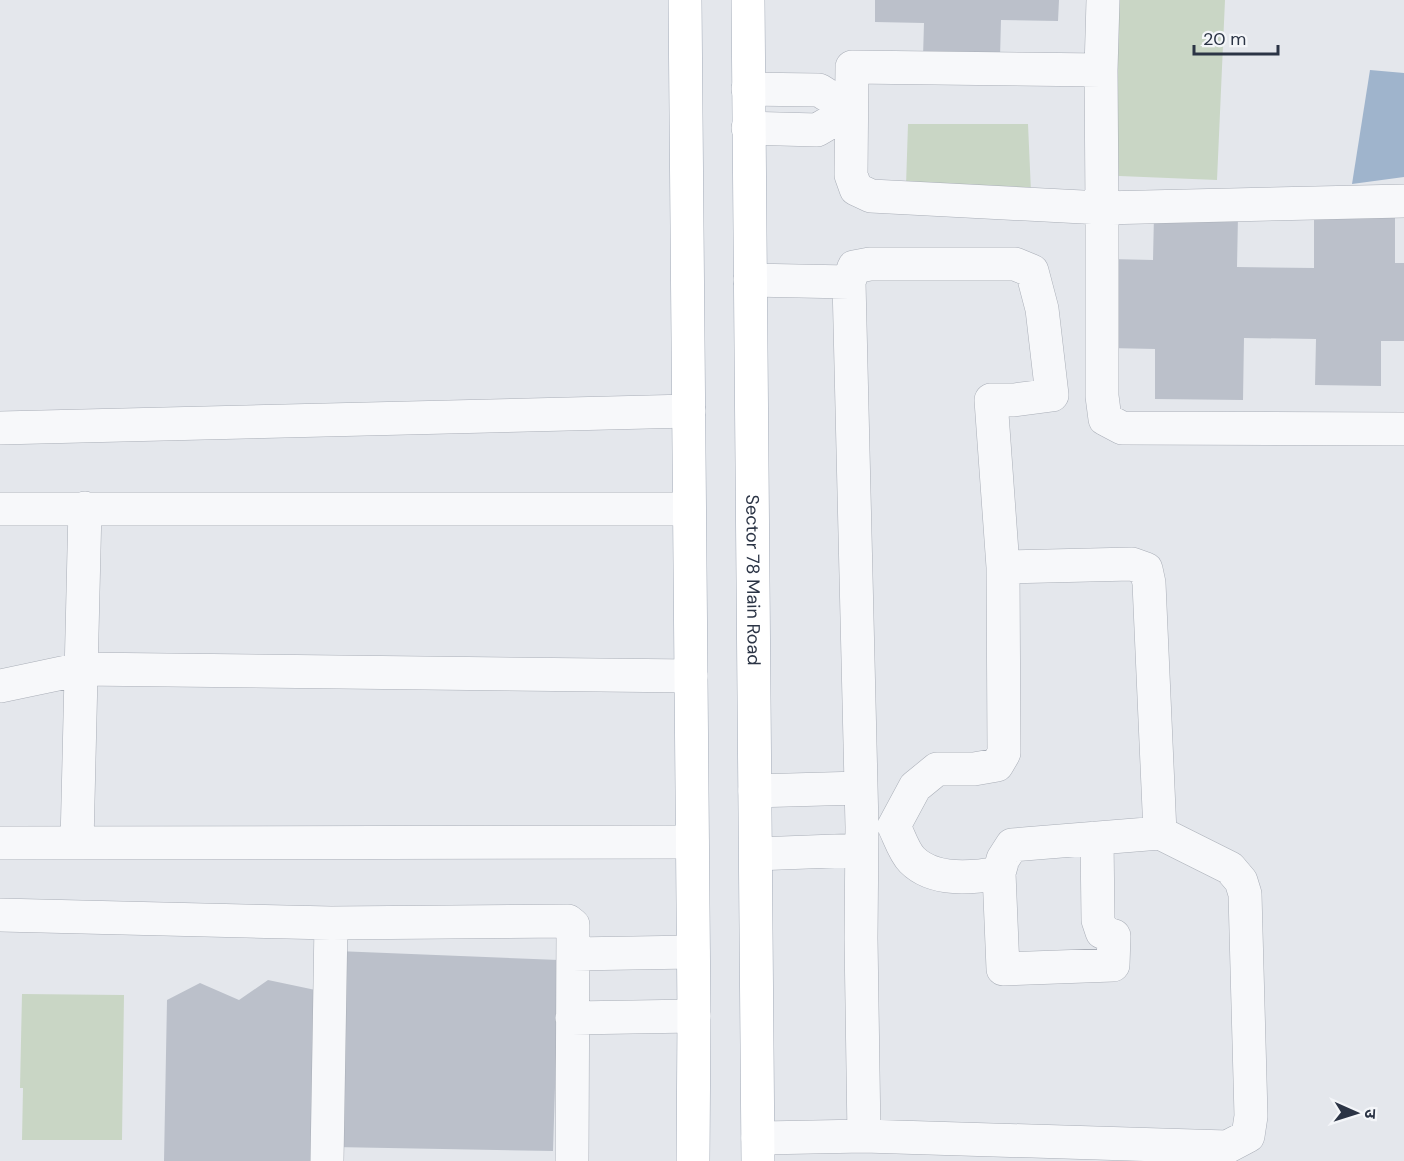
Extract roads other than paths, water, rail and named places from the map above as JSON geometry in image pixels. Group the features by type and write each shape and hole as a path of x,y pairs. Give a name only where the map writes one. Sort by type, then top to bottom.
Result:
{"main road":[{"path":"685,0 694,1016 693,1161"},
{"name":"Sector 78 Main Road","path":"748,0 758,1149"}],"street":[{"path":"1103,0 1101,70 1102,396 1105,419 1122,428 1404,429"},
{"path":"1101,70 852,67 851,175 856,189 871,196 1102,208 1404,201"},
{"path":"748,89 819,90 851,110"},
{"path":"748,128 817,130 851,110"},
{"path":"756,854 862,838 894,826 915,787 938,769 974,769 997,765 1004,753 1003,567 991,400 1014,400 1052,394 1042,309 1032,271 1015,264 870,264 854,267 849,282 862,838 864,1136"},
{"path":"750,280 849,282"},
{"path":"0,428 689,411"},
{"path":"0,508 689,509"},
{"path":"77,843 85,508"},
{"path":"1003,567 1132,564 1146,569 1149,584 1160,833"},
{"path":"0,686 81,669 691,676"},
{"path":"755,791 860,788"},
{"path":"894,826 911,859 927,870 948,876 975,877 999,873"},
{"path":"758,1149 864,1136 1227,1147 1248,1136 1251,1116 1245,894 1241,881 1230,868 1160,833 1097,838 1012,845 1003,859 999,873 1003,969 1113,965 1114,936 1102,932 1098,920 1097,838"},
{"path":"0,843 692,842"},
{"path":"0,915 331,922 568,921 573,925 572,1161"},
{"path":"327,1161 331,922"},
{"path":"573,954 693,952"},
{"path":"572,1018 694,1016"}],"water":[{"path":"1370,70 1404,73 1404,177 1352,184"}]}
